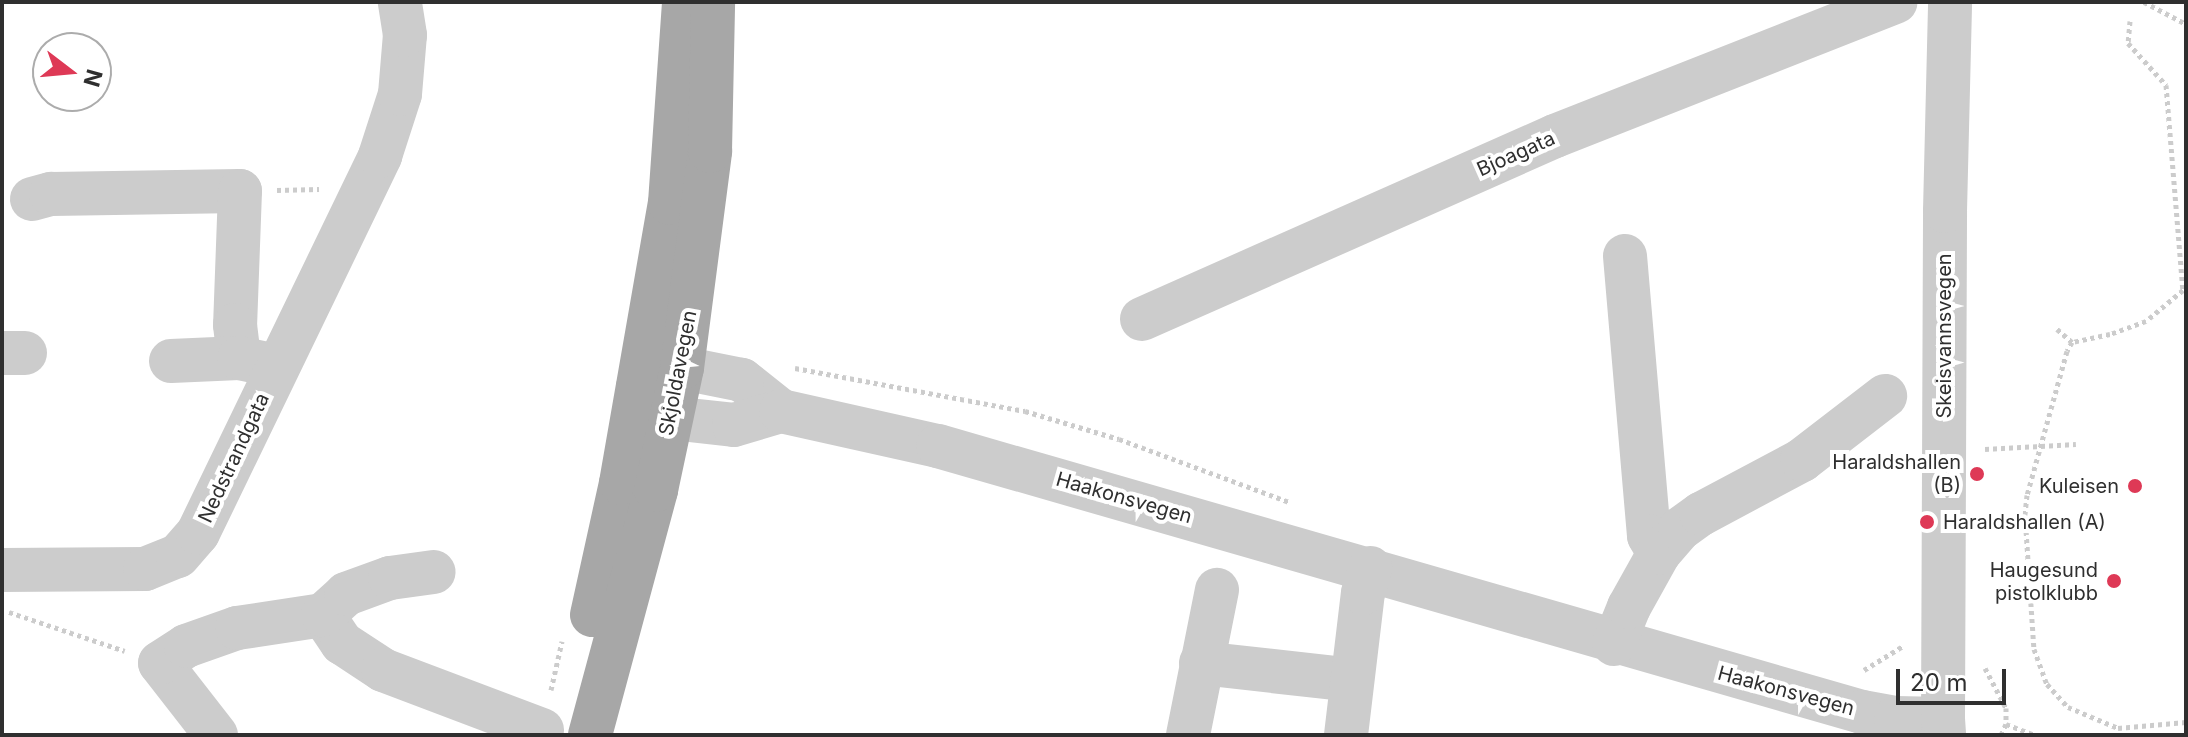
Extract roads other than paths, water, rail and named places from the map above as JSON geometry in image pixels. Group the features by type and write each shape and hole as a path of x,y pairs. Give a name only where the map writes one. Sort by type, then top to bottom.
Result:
{"main road":[{"name":"Skjoldavegen","path":"555,732 638,387 670,203 684,2"},
{"name":"Skjoldavegen","path":"590,735 656,490 682,368 710,151 713,2"}],"street":[{"name":"Nedstrandgata","path":"2,570 145,569 178,556 198,533 258,362 380,156 400,94 405,35 400,2"},
{"name":"Bjoagata","path":"1142,319 1555,136 1896,2"},
{"name":"Skeisvannsvegen","path":"1944,727 1945,211 1950,2"},
{"path":"32,199 51,194 240,191 235,325 258,362"},
{"path":"1625,256 1647,522 1649,536 1659,553"},
{"path":"171,361 258,362"},
{"path":"671,418 638,387 682,368 742,380 781,411"},
{"path":"1614,644 1629,607 1659,553 1680,529 1701,514 1802,460 1885,396"},
{"name":"Haakonsvegen","path":"671,418 734,425 781,411 938,446 1370,568 1614,644 1862,712 1944,727"},
{"path":"1346,735 1370,568"},
{"path":"216,735 160,663 186,646 237,628 323,615 346,594 390,578 434,572"},
{"path":"1188,735 1217,590"},
{"path":"323,615 342,643 383,670 555,732"},
{"path":"1201,663 1352,680"}],"place":[{"name":"Haraldshallen (B)","path":"1977,474"},
{"name":"Kuleisen","path":"2135,486"},
{"name":"Haraldshallen (A)","path":"1927,522"},
{"name":"Haugesund pistolklubb","path":"2114,581"}]}
